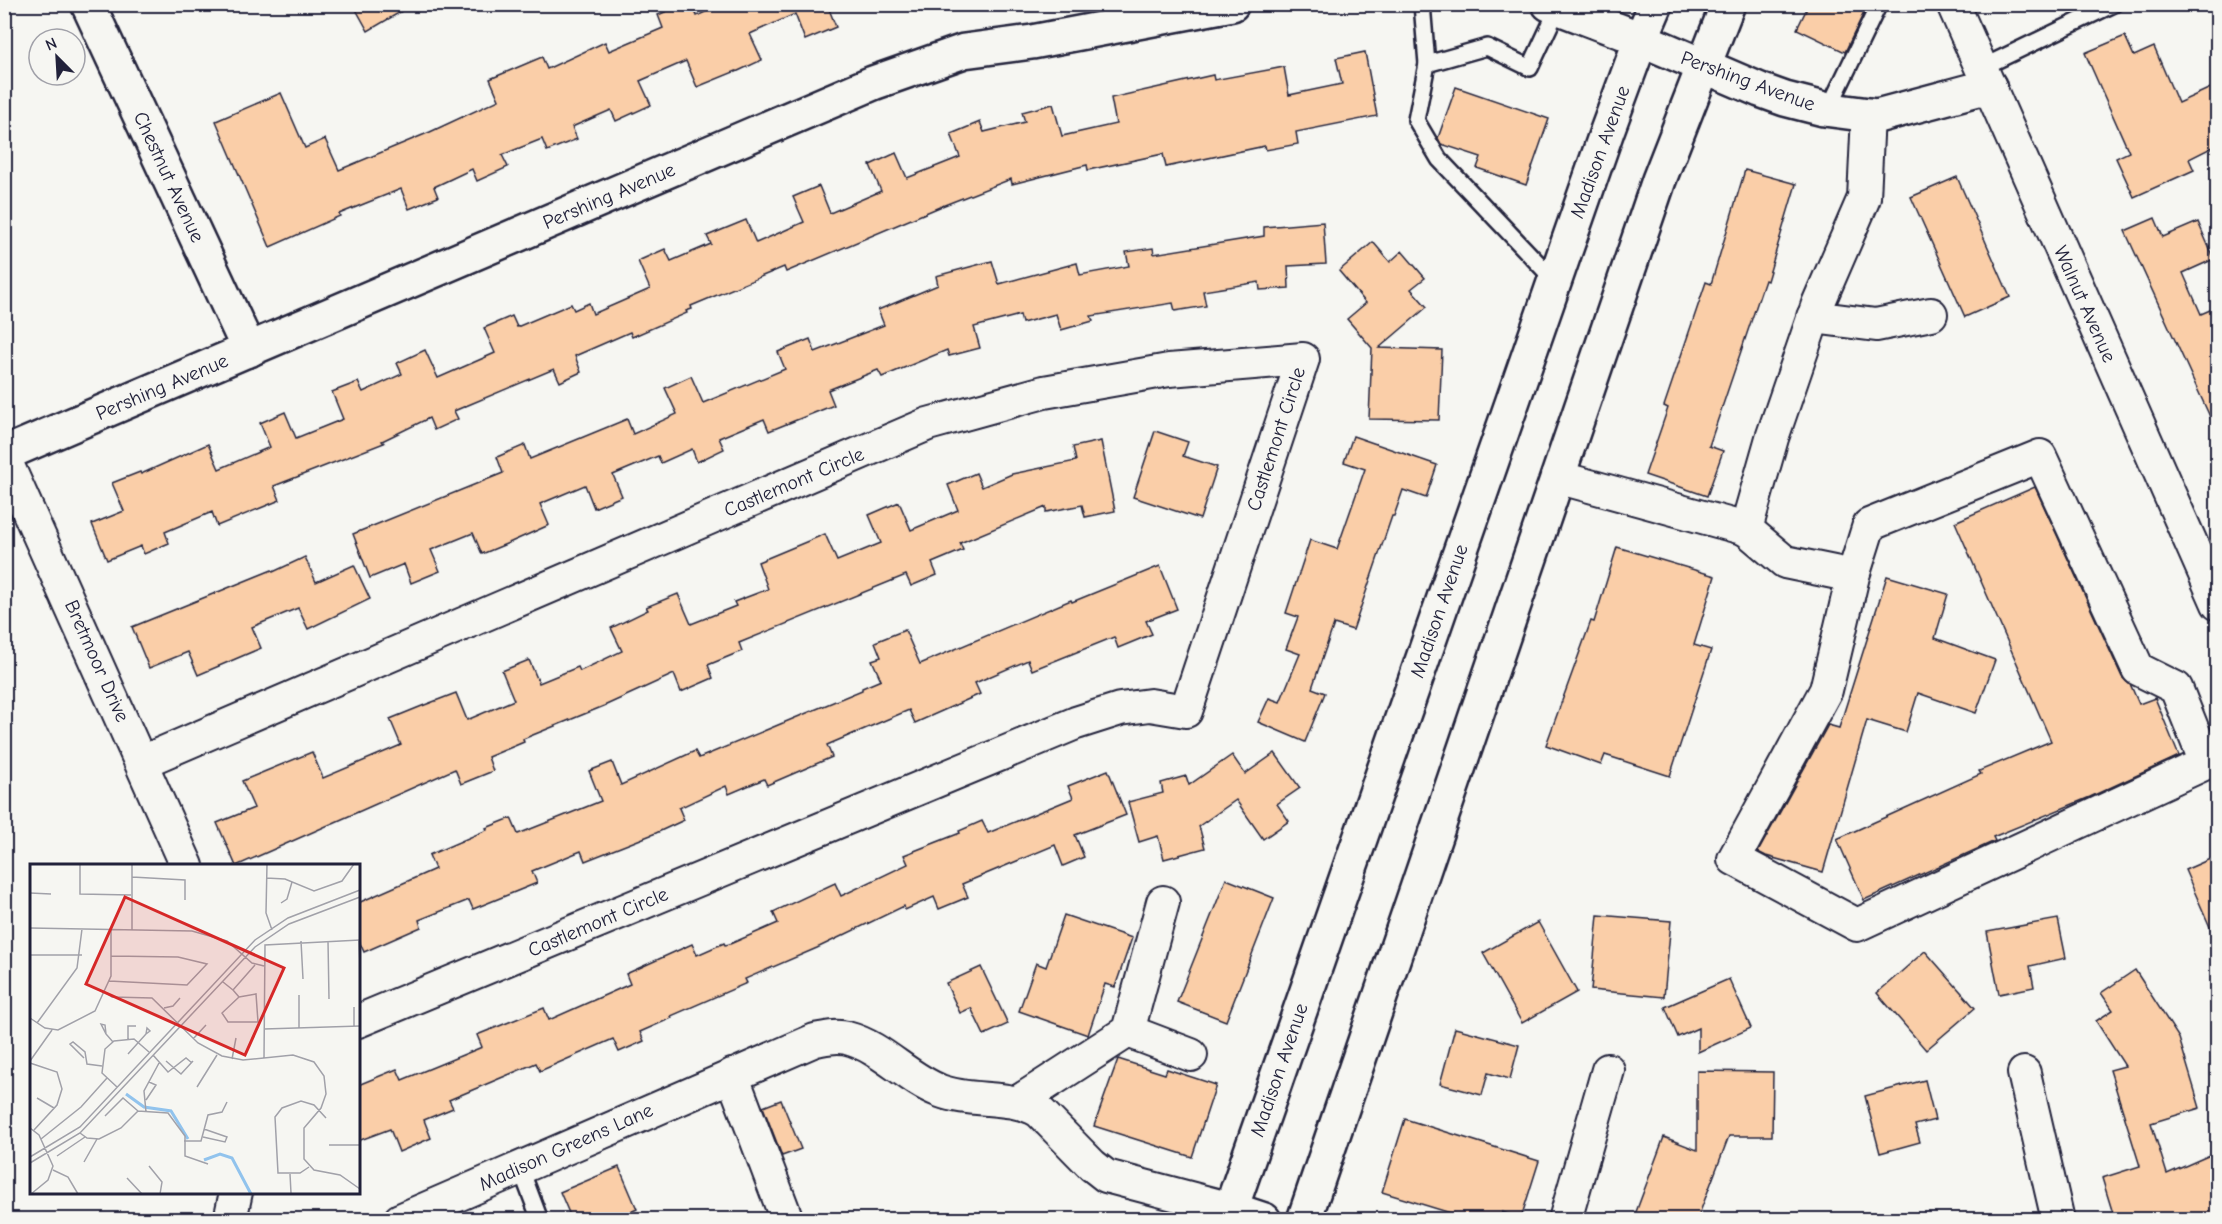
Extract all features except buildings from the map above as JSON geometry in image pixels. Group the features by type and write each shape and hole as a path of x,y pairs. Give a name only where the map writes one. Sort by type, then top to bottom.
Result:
{"main road":[{"name":"Chestnut Avenue","path":"88,4 249,350"},
{"name":"Pershing Avenue","path":"4,455 873,83 964,51 1032,42 1232,4"},
{"name":"Madison Avenue","path":"1229,1214 1554,281 1641,39 1656,4"},
{"path":"1304,1220 1659,180 1728,4"},
{"name":"Pershing Avenue","path":"1553,6 1641,39 1785,99 1828,110 1877,116 1985,77"},
{"path":"1229,1214 1264,1220"}],"street":[{"name":"Walnut Avenue","path":"1953,4 2217,604"},
{"path":"1746,529 1772,438 1813,317 1864,198 1869,115"},
{"path":"1813,317 1876,325 1931,314"},
{"name":"Castlemont Circle","path":"142,762 928,424 1044,392 1169,370 1303,359 1186,711 1150,705 1120,709 1076,723 360,1020"},
{"name":"Bretmoor Drive","path":"4,455 186,864"},
{"path":"2040,456 2138,669 2176,688 2208,740 2206,763 1857,925 1734,859 1826,690 1853,576 1869,525 2040,456"},
{"path":"1557,477 1746,529 1785,562 1853,576"},
{"path":"1018,1102 1128,1031 1163,902"},
{"path":"1128,1031 1191,1055"},
{"name":"Madison Greens Lane","path":"400,1220 732,1075 815,1040 835,1036 872,1048 908,1075 940,1091 969,1099 1018,1102"},
{"path":"1565,1220 1608,1070"},
{"path":"2024,1073 2058,1220"},
{"path":"732,1075 787,1220"},
{"path":"1018,1102 1039,1111 1092,1166 1106,1176 1229,1214"}],"lane":[{"path":"1422,4 1427,64 1416,120 1439,159 1554,281"},
{"path":"1828,110 1879,4"},
{"path":"1985,77 2114,4"},
{"path":"1427,64 1486,47 1530,68 1553,6"},
{"path":"520,1167 540,1220"}]}
